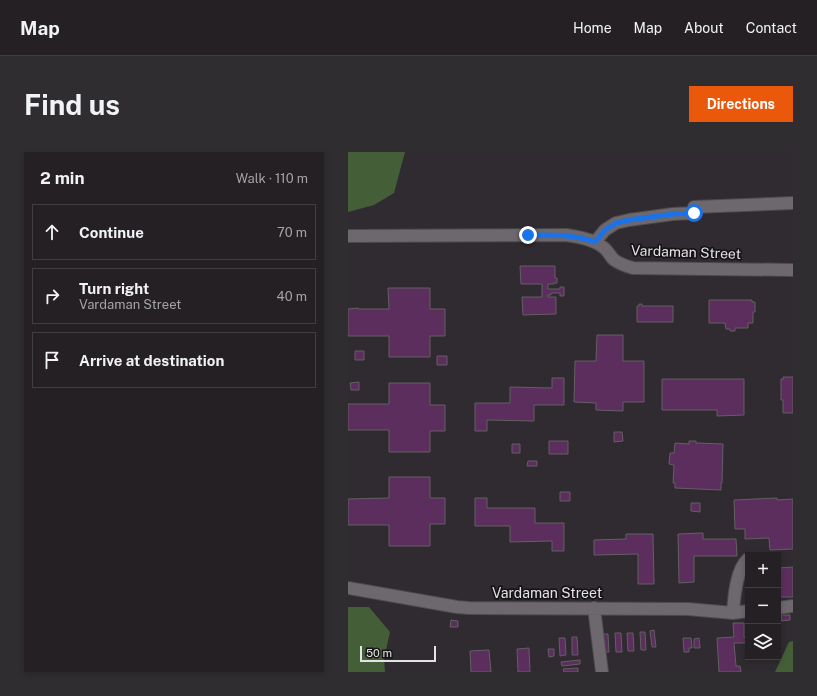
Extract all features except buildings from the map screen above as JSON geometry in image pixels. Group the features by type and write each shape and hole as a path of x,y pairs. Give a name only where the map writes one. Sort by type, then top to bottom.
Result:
{"street":[{"path":"595,242 605,230 616,223 629,220 694,210 793,203"},
{"name":"Vardaman Street","path":"348,236 566,235 585,238 595,242 607,250 614,260 620,264 634,268 793,270"},
{"path":"733,613 734,596 740,568 745,561"},
{"name":"Vardaman Street","path":"348,588 469,608 688,609 733,613 745,611"},
{"path":"781,608 793,606"},
{"path":"594,608 602,672"}],"green space":[{"path":"348,152 405,152 394,193 374,205 348,212"},
{"path":"348,607 369,607 390,632 384,659 385,672 348,672"},
{"path":"793,641 793,672 775,672 781,660 789,642"}],"route":[{"path":"528,235 566,235 585,238 595,242 605,230 616,223 673,214 694,213"}]}
